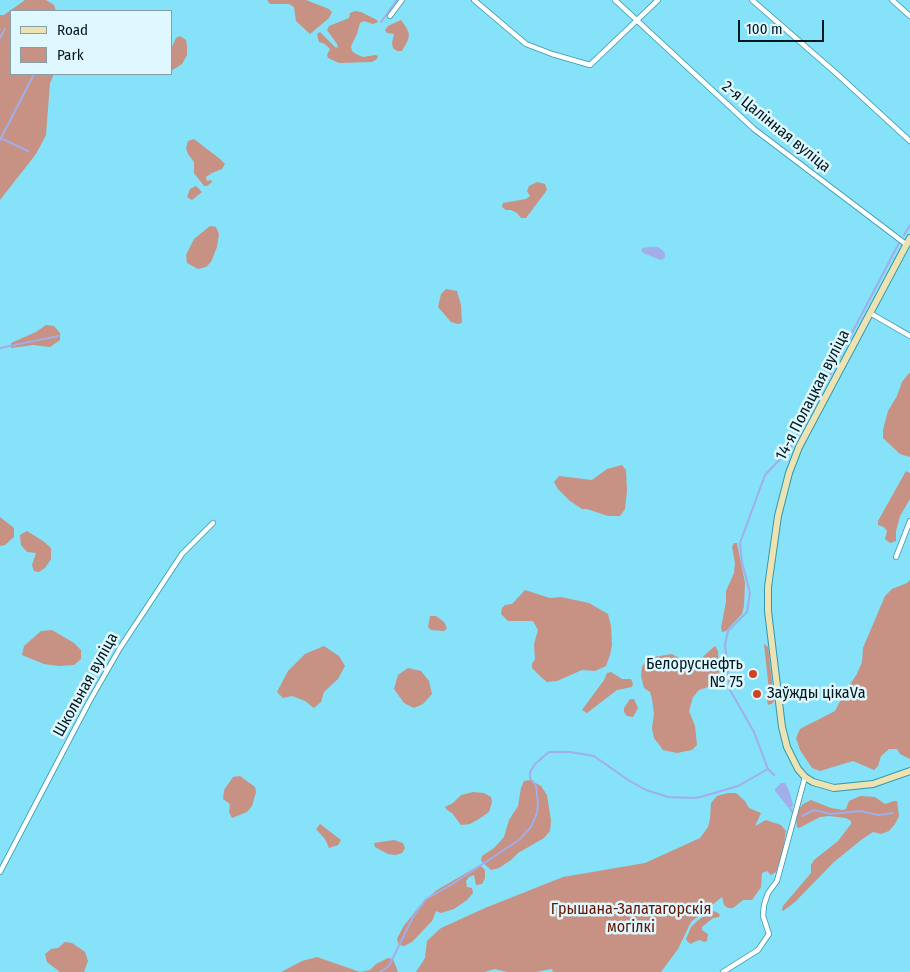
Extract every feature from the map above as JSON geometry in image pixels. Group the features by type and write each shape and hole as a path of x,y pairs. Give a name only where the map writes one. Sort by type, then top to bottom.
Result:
{"main road":[{"name":"14-я Полацкая вуліца","path":"805,778 793,761 782,727 768,611 772,546 788,473 799,448 908,241"},
{"path":"805,778 821,786 847,788 873,784 910,771"}],"street":[{"path":"390,16 402,0"},
{"path":"474,0 526,44 552,54 590,64 658,0"},
{"name":"2-я Цалінная вуліца","path":"615,0 754,129 908,241"},
{"path":"752,0 910,141"},
{"path":"892,0 910,16"},
{"path":"870,313 910,336"},
{"path":"896,557 910,521"},
{"name":"Школьная вуліца","path":"0,872 88,702 120,648 182,554 213,523"},
{"path":"723,972 758,950 769,934 763,916 764,906 768,893 776,881 805,778"}],"green space":[{"path":"25,0 46,0 54,5 56,10 11,10"},
{"path":"267,0 306,0 332,12 329,18 310,34 296,21 294,7 289,4 270,4"},
{"path":"10,11 10,75 54,75 50,83 46,135 36,154 0,200 0,15 4,15"},
{"path":"355,11 361,12 378,22 373,24 364,21 360,23 351,46 352,51 363,57 378,56 372,62 339,63 328,58 327,55 330,49 325,44 319,42 317,34 320,32 338,48 327,30 329,26 349,18 350,13"},
{"path":"401,20 409,34 402,51 397,51 393,48 392,43 394,34 387,33 385,30 388,26"},
{"path":"180,36 186,40 187,55 182,64 172,70 172,47 176,38"},
{"path":"194,139 225,164 222,169 206,177 207,181 211,180 212,182 207,186 204,186 194,173 194,162 186,148 188,141"},
{"path":"537,182 545,184 547,190 526,218 521,218 517,213 502,207 503,203 526,199 530,196 527,191 529,186"},
{"path":"196,186 202,192 192,200 187,197 190,189"},
{"path":"210,226 216,227 219,234 217,247 211,262 206,267 198,269 187,263 186,255 194,239"},
{"path":"446,289 457,291 461,305 462,323 451,322 438,307 441,294"},
{"path":"46,325 54,326 60,333 60,340 50,347 33,345 11,348 11,343 36,332"},
{"path":"909,373 910,457 900,454 883,438 888,411 897,396 902,382"},
{"path":"622,465 626,470 627,491 625,509 620,516 608,516 582,509 570,501 554,482 559,476 592,480 607,469"},
{"path":"906,471 910,473 910,499 900,516 896,531 896,541 890,543 885,539 887,531 884,527 878,525 878,521"},
{"path":"0,517 14,528 14,537 5,545 0,546"},
{"path":"27,531 51,548 51,559 45,568 39,572 34,571 32,565 36,553 27,552 21,545 20,535"},
{"path":"734,543 737,543 745,583 744,606 742,614 726,631 722,632 726,591 734,573 735,563 732,547"},
{"path":"910,580 910,759 900,754 897,749 889,749 881,756 878,766 874,770 853,761 820,771 812,768 800,750 796,738 800,729 835,711 857,674 862,662 863,648 885,596 892,589"},
{"path":"525,590 550,598 561,597 589,603 608,614 612,645 606,666 595,671 582,670 557,681 547,682 542,678 532,668 535,659 534,644 538,630 533,621 508,621 501,614 502,608 505,605 512,604"},
{"path":"430,616 436,616 444,622 447,628 444,631 431,630 428,627"},
{"path":"52,630 74,643 81,650 81,659 74,665 44,664 22,655 24,646 41,631"},
{"path":"764,644 768,647 774,700 773,703 768,705 767,700 770,699"},
{"path":"324,646 339,656 345,666 338,679 324,692 321,702 314,708 305,701 292,696 283,698 277,692 288,671 305,654"},
{"path":"715,646 718,651 719,679 714,685 699,690 693,697 689,711 695,726 697,745 692,750 677,753 663,750 654,738 652,699 650,692 644,688 641,676 642,667 648,658 672,654 684,661 698,661"},
{"path":"408,668 421,671 429,681 432,694 423,704 414,708 404,703 394,689 398,675"},
{"path":"611,672 622,679 631,679 632,687 617,690 587,713 582,710 607,673"},
{"path":"630,699 634,699 638,708 633,717 627,716 624,712 624,708"},
{"path":"240,776 255,787 256,792 252,806 247,812 232,818 229,812 230,804 223,799 224,790 233,777"},
{"path":"530,780 541,786 547,795 551,821 550,831 544,838 518,853 499,868 491,870 481,861 482,856 494,848 504,837 509,820 518,806 524,781"},
{"path":"473,792 484,793 491,797 492,802 489,812 470,824 461,825 445,807 453,803 461,795"},
{"name":"Грышана-Залатагорскія могілкі","path":"736,793 745,801 749,808 761,813 755,826 766,820 781,825 786,831 782,855 776,872 771,875 767,871 762,873 761,887 752,900 743,900 733,908 728,908 724,905 722,897 691,922 678,949 661,972 552,972 553,970 551,969 536,972 507,972 495,969 484,972 416,972 425,958 427,941 441,928 563,877 645,863 700,838 708,827 711,803 717,796"},
{"path":"860,796 875,797 885,804 897,801 899,816 895,824 889,831 881,834 873,832 861,840 834,862 795,902 783,911 783,906 811,873 811,865 814,860 838,841 851,824 851,821 846,818 829,816 820,817 799,828 797,827 796,818 799,809 803,804 811,800 831,808 843,810 846,809 849,801"},
{"path":"320,824 341,840 338,845 329,848 325,839 316,829"},
{"path":"394,840 403,843 405,848 402,853 396,855 388,854 375,847 374,843"},
{"path":"480,865 485,870 485,878 482,884 476,885 474,875 469,877 466,881 467,887 472,888 473,893 467,900 454,909 441,913 436,911 432,921 412,942 404,946 399,945 397,939 403,927 422,903 437,890"},
{"path":"714,911 720,915 719,917 713,918 702,927 702,930 708,934 707,941 700,940 691,944 688,942 686,939 691,927 708,913"},
{"path":"65,942 72,943 85,952 88,961 84,972 60,972 47,962 45,954 51,949 58,948"},
{"path":"317,957 360,972 281,972 302,961"},
{"path":"388,958 393,959 398,972 360,972 370,970 376,964"}],"water":[{"path":"650,247 661,249 665,253 665,257 662,260 658,259 643,253 641,250"},
{"path":"781,783 785,783 788,788 793,804 792,807 788,807 775,791"}],"waterway":[{"path":"381,22 397,0"},
{"path":"0,38 5,29"},
{"path":"0,140 33,75"},
{"path":"0,138 28,151"},
{"path":"904,235 910,225"},
{"path":"774,775 768,769 754,732 730,690 725,645 728,631 747,612 750,593 742,562 740,543 765,475 788,451 899,243"},
{"path":"0,348 58,336"},
{"path":"380,972 389,966 413,917 426,899 451,885 519,840 531,827 537,813 538,803 536,786 530,778 530,772 535,764 549,752 570,752 594,756 646,790 668,797 695,798 704,796 738,786 768,769"},
{"path":"789,806 793,814"},
{"path":"802,816 814,810 831,814 860,811 878,815 893,813"}],"place":[{"name":"Белоруснефть № 75","path":"753,674"},
{"name":"Заўжды цікаVа","path":"757,694"}]}
